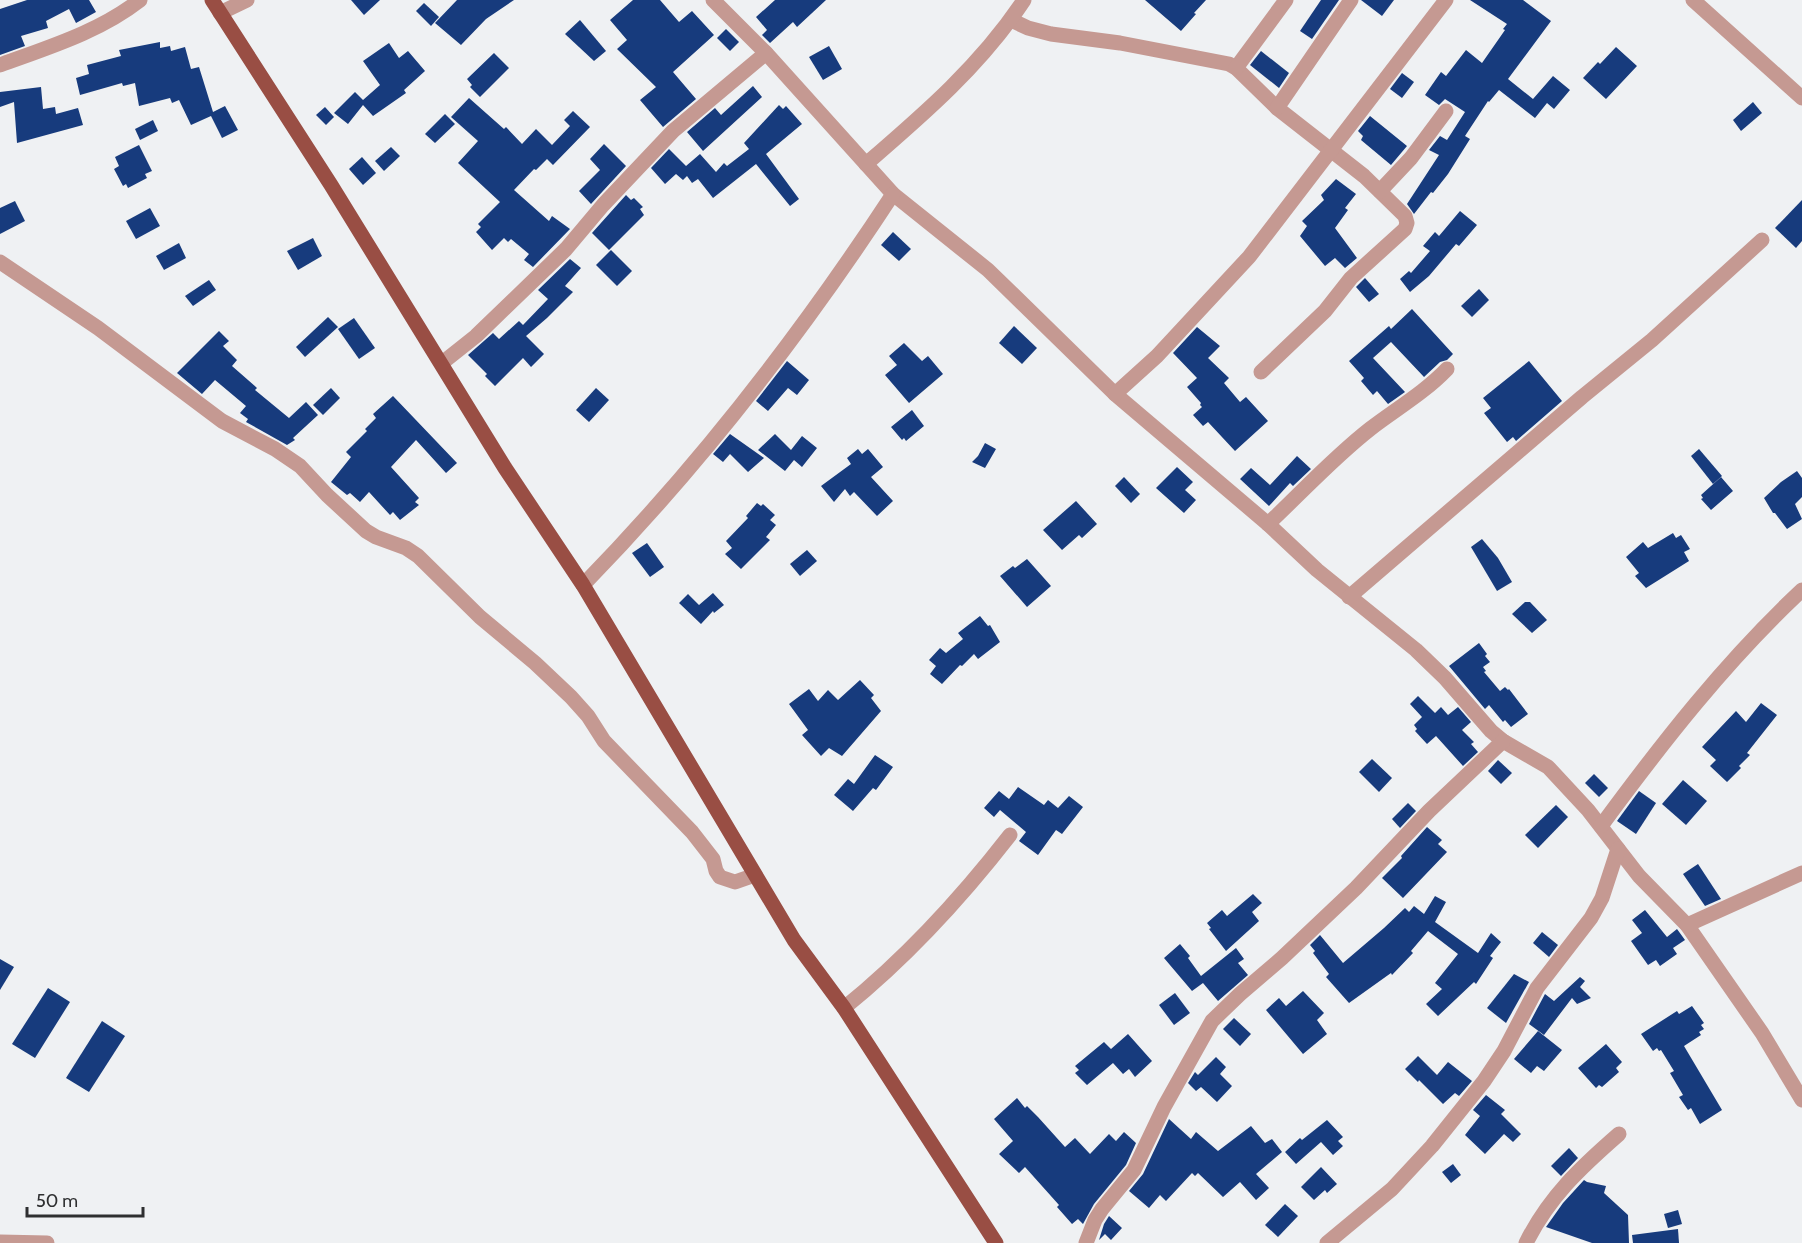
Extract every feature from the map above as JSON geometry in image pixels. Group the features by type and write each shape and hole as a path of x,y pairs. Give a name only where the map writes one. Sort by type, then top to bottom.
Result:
{"main road":[{"path":"216,7 331,185 505,468 583,585 794,940 844,1008 996,1243"}],"street":[{"path":"0,65 77,36 122,14 140,0"},
{"path":"216,7 247,0"},
{"path":"712,0 766,53 893,194 988,270 1115,394 1268,524 1349,597 1416,650 1445,678 1491,731 1503,741 1548,767 1601,826 1639,876 1687,925 1762,1033 1802,1100"},
{"path":"866,164 971,69 1011,20 1024,0"},
{"path":"1236,68 1286,0"},
{"path":"1277,108 1351,0"},
{"path":"1115,394 1157,356 1249,256 1446,0"},
{"path":"1694,0 1802,98"},
{"path":"1011,20 1028,28 1051,34 1179,53 1223,62 1236,68 1277,108 1380,191 1405,216 1407,223 1405,229 1351,278 1325,310 1261,372"},
{"path":"442,363 476,336 566,249 603,205 673,131 766,53"},
{"path":"1380,191 1410,158 1446,111"},
{"path":"583,585 626,541 732,417 848,263 893,194"},
{"path":"1349,597 1582,397 1652,340 1762,240"},
{"path":"0,262 98,327 214,415 275,449 300,466 366,531 406,548 418,556 480,618 535,663 571,697 588,716 604,741 692,832 713,859 720,877 735,882 755,875"},
{"path":"1268,524 1336,458 1372,428 1431,386 1447,369"},
{"path":"1601,826 1647,763 1701,697 1802,590"},
{"path":"1086,1243 1102,1209 1134,1170 1164,1107 1212,1021 1356,888 1429,811 1503,741"},
{"path":"844,1008 885,973 930,928 973,882 1010,835"},
{"path":"1327,1243 1392,1189 1432,1146 1484,1081 1504,1052 1537,988 1591,918 1602,898 1618,849"},
{"path":"1687,925 1802,873"},
{"path":"1526,1243 1553,1198 1580,1169 1619,1134"},
{"path":"0,1242 47,1243"}],"building":[{"path":"27,0 89,0 96,12 76,23 69,9 46,21 48,28 21,36 25,46 0,55 0,9"},
{"path":"351,0 380,0 364,15"},
{"path":"457,0 514,0 486,19 461,45 435,23"},
{"path":"633,0 660,0 679,22 692,11 714,35 673,72 696,99 663,127 640,100 656,87 617,49 627,40 610,20"},
{"path":"775,0 826,0 797,27 793,22 770,43 762,35 767,30 756,17"},
{"path":"1145,0 1206,0 1181,31"},
{"path":"1321,0 1339,0 1312,39 1300,31"},
{"path":"1361,0 1394,0 1382,16"},
{"path":"1470,0 1523,0 1551,21 1508,79 1533,99 1553,76 1570,90 1554,109 1547,103 1535,118 1499,90 1488,101 1465,136 1470,139 1448,174 1414,214 1407,204 1439,155 1429,150 1440,136 1447,140 1465,112 1445,99 1439,105 1425,95 1441,72 1446,76 1466,50 1482,63 1507,24"},
{"path":"424,3 439,17 431,26 416,11"},
{"path":"580,20 606,51 594,61 565,34"},
{"path":"726,29 739,42 730,51 717,38"},
{"path":"160,42 160,48 170,46 171,51 185,47 191,69 199,67 213,112 225,106 238,130 222,138 211,116 191,125 179,100 172,103 170,98 139,106 135,83 123,86 122,83 80,95 76,78 89,74 87,65 121,56 119,50"},
{"path":"389,43 399,58 408,51 425,71 404,90 406,93 373,116 363,105 348,124 334,113 355,92 363,100 380,85 363,61"},
{"path":"829,46 842,69 823,80 809,57"},
{"path":"1616,47 1637,66 1606,99 1583,78"},
{"path":"1261,51 1289,73 1279,88 1250,65"},
{"path":"494,53 509,68 480,97 470,87 472,85 467,79"},
{"path":"1402,73 1414,82 1402,98 1390,89"},
{"path":"753,86 762,97 703,151 687,132 715,108 721,115"},
{"path":"41,87 43,109 55,107 56,114 78,108 83,125 17,143 14,102 0,107 0,92"},
{"path":"469,98 504,129 506,127 522,144 536,129 552,145 570,126 564,120 573,111 590,127 553,165 547,159 514,190 549,221 552,216 570,229 533,267 524,260 529,254 511,239 508,242 504,238 492,250 476,232 481,227 478,224 500,202 458,163 478,141 451,117"},
{"path":"1753,102 1762,113 1741,131 1733,120"},
{"path":"779,105 783,109 786,106 802,124 766,154 799,199 790,206 756,164 713,198 698,179 692,183 687,176 683,180 676,174 665,184 651,168 669,149 686,166 700,154 716,172 724,163 727,166 749,149 744,143"},
{"path":"325,107 334,117 326,125 316,115"},
{"path":"445,114 455,124 435,143 425,134"},
{"path":"1370,116 1407,146 1391,165 1361,140 1363,136 1358,131"},
{"path":"153,120 158,131 140,140 135,129"},
{"path":"604,144 626,166 591,204 579,191 600,170 590,159"},
{"path":"139,145 152,171 145,174 147,178 128,188 126,184 123,186 114,169 119,166 115,157"},
{"path":"391,147 400,156 384,171 375,161"},
{"path":"362,157 376,173 363,185 349,169"},
{"path":"1336,179 1356,194 1345,208 1348,210 1335,228 1357,258 1345,268 1335,258 1325,266 1300,236 1307,226 1302,221 1324,200 1321,195"},
{"path":"626,195 631,200 634,198 643,207 640,209 644,215 609,250 592,233"},
{"path":"1802,200 1802,241 1796,248 1775,228"},
{"path":"15,201 25,221 0,234 0,208"},
{"path":"150,208 160,226 136,239 126,221"},
{"path":"1460,211 1477,225 1459,246 1456,244 1429,276 1410,292 1400,279 1409,271 1411,273 1430,251 1423,246 1435,232 1439,236"},
{"path":"893,232 911,249 899,261 881,245"},
{"path":"313,238 322,256 298,270 287,251"},
{"path":"179,243 186,258 164,270 156,256"},
{"path":"611,250 632,271 617,286 596,265"},
{"path":"570,259 581,268 565,286 573,292 526,336 544,354 531,367 523,358 495,386 485,376 487,374 468,355 493,333 499,339 519,321 523,325 548,299 538,290"},
{"path":"1365,278 1379,294 1369,302 1356,287"},
{"path":"209,280 216,290 193,306 185,296"},
{"path":"1479,289 1489,300 1472,317 1461,306"},
{"path":"1412,309 1453,354 1447,360 1440,362 1424,377 1391,342 1373,358 1405,392 1388,404 1377,391 1373,395 1361,381 1364,378 1349,361 1389,326 1391,329"},
{"path":"328,317 338,327 305,357 296,347"},
{"path":"354,318 375,348 359,359 338,329"},
{"path":"1014,326 1037,348 1022,364 999,343"},
{"path":"1197,327 1220,346 1208,358 1229,378 1224,383 1240,402 1246,397 1268,421 1235,451 1208,422 1203,426 1193,415 1202,407 1187,387 1197,378 1173,353"},
{"path":"219,331 229,341 223,346 237,360 232,366 257,388 255,390 289,418 306,402 318,415 293,438 295,440 287,445 246,422 248,419 240,413 246,406 215,380 202,394 177,373"},
{"path":"904,343 922,361 928,356 943,374 909,403 885,375 897,365 889,356"},
{"path":"787,361 809,380 797,395 788,388 768,411 756,401"},
{"path":"1529,361 1562,401 1516,441 1513,437 1507,442 1484,413 1491,408 1483,398"},
{"path":"331,388 340,398 323,415 313,405"},
{"path":"596,388 609,400 589,422 576,410"},
{"path":"393,396 457,463 446,473 416,440 391,467 419,498 415,502 419,505 400,520 393,512 390,515 369,492 360,502 331,482 351,457 346,452 367,431 365,429 376,418 373,414"},
{"path":"912,410 924,426 906,441 904,438 902,440 891,427"},
{"path":"730,434 764,458 748,472 730,454 723,462 713,454"},
{"path":"775,434 791,450 802,436 817,448 802,467 794,460 785,471 758,450"},
{"path":"985,443 996,449 985,468 972,462"},
{"path":"858,449 862,454 868,449 883,467 871,477 893,501 877,516 854,492 850,496 845,489 834,502 821,486 851,464 847,458"},
{"path":"1699,449 1722,476 1713,484 1691,456"},
{"path":"1297,456 1311,469 1293,486 1290,483 1269,506 1240,479 1251,468 1270,485"},
{"path":"1177,467 1193,482 1185,490 1196,500 1184,513 1156,488"},
{"path":"1797,471 1802,478 1802,497 1795,504 1802,519 1787,529 1764,498"},
{"path":"1124,477 1140,494 1131,503 1115,486"},
{"path":"1721,477 1733,491 1711,510 1701,499 1703,498 1701,495"},
{"path":"1076,501 1097,524 1082,538 1079,535 1062,550 1043,530"},
{"path":"757,503 761,506 763,504 775,515 770,520 776,525 766,537 770,540 741,569 725,554 732,548 726,541 748,518 746,516"},
{"path":"1673,533 1676,538 1681,535 1690,549 1684,552 1689,561 1646,588 1635,576 1639,573 1626,557 1643,542 1648,548"},
{"path":"1482,539 1498,558 1512,582 1497,591 1471,547"},
{"path":"647,543 664,567 650,577 632,553"},
{"path":"807,550 817,561 800,576 790,564"},
{"path":"1027,559 1051,586 1027,607 1000,576"},
{"path":"713,593 724,605 714,613 713,611 701,624 679,603 688,594 699,605"},
{"path":"1525,602 1530,602 1547,620 1532,633 1512,614"},
{"path":"980,616 988,626 990,625 1000,642 978,659 974,654 942,684 930,674 936,666 929,660 940,648 946,653 963,639 958,633"},
{"path":"1479,643 1490,662 1483,667 1486,671 1484,672 1500,691 1505,687 1509,689 1528,714 1511,727 1505,720 1503,722 1489,705 1485,709 1449,666"},
{"path":"860,680 874,695 871,698 881,711 842,756 829,748 821,756 802,735 808,730 789,704 809,689 818,701 828,690 838,700"},
{"path":"1418,696 1435,713 1441,707 1448,715 1458,707 1471,722 1462,730 1474,742 1471,744 1478,752 1463,766 1436,736 1427,744 1415,731 1417,729 1414,725 1422,717 1410,704"},
{"path":"1761,703 1777,715 1747,753 1750,755 1739,766 1741,768 1727,782 1710,766 1716,760 1702,747 1736,711 1746,722"},
{"path":"875,755 893,767 876,790 873,788 853,811 834,795 848,779 854,784"},
{"path":"1372,759 1392,778 1379,792 1359,772"},
{"path":"1498,760 1512,773 1501,784 1488,771"},
{"path":"1594,774 1608,788 1599,797 1585,783"},
{"path":"1683,780 1707,801 1686,825 1662,804"},
{"path":"1018,787 1044,805 1048,800 1058,808 1069,796 1083,807 1062,834 1056,830 1038,855 1019,841 1026,832 1000,810 994,817 984,808 999,791 1009,799"},
{"path":"1639,791 1656,803 1636,834 1617,821"},
{"path":"1408,803 1416,811 1400,828 1392,819"},
{"path":"1556,805 1568,817 1538,848 1525,835"},
{"path":"1427,827 1442,840 1438,844 1447,852 1403,898 1382,878"},
{"path":"1698,864 1721,899 1705,906 1683,874"},
{"path":"1253,894 1262,903 1252,912 1259,921 1226,951 1207,923 1222,910 1227,916"},
{"path":"1435,896 1446,902 1435,922 1478,953 1491,933 1501,942 1490,956 1493,958 1476,984 1474,982 1438,1016 1426,1004 1442,989 1435,983 1458,954 1428,931 1411,951 1413,953 1392,975 1391,973 1349,1003 1326,977 1329,974 1313,953 1315,951 1310,945 1320,935 1343,963 1405,908 1409,912 1414,906 1424,914"},
{"path":"1645,910 1667,937 1677,929 1685,940 1673,948 1677,954 1660,966 1656,960 1648,965 1631,941 1642,933 1632,920"},
{"path":"1542,932 1558,945 1549,957 1533,943"},
{"path":"1180,944 1201,976 1236,948 1244,959 1238,963 1248,975 1218,1001 1203,983 1192,991 1164,958"},
{"path":"0,959 14,967 0,990"},
{"path":"1514,974 1529,982 1506,1023 1487,1008"},
{"path":"1580,977 1585,981 1580,987 1591,998 1577,1004 1572,998 1544,1035 1529,1024 1545,994 1554,1001"},
{"path":"48,988 70,1002 35,1058 12,1044"},
{"path":"1303,991 1324,1013 1317,1020 1327,1034 1303,1054 1266,1010 1279,998 1286,1006"},
{"path":"1175,993 1190,1013 1174,1025 1159,1005"},
{"path":"1692,1006 1704,1023 1701,1025 1704,1029 1699,1032 1701,1035 1684,1046 1722,1110 1700,1124 1691,1108 1688,1110 1679,1097 1683,1095 1670,1073 1674,1071 1661,1050 1657,1048 1653,1051 1641,1034 1677,1011 1679,1014"},
{"path":"1234,1018 1251,1034 1240,1046 1223,1029"},
{"path":"102,1021 125,1036 89,1092 66,1078"},
{"path":"1538,1031 1562,1050 1544,1071 1537,1066 1531,1073 1514,1059"},
{"path":"1128,1034 1152,1061 1135,1077 1129,1069 1123,1074 1113,1063 1087,1085 1075,1073 1079,1070 1075,1066 1104,1042 1111,1049"},
{"path":"1606,1044 1622,1062 1616,1068 1619,1072 1602,1087 1599,1085 1596,1088 1578,1068"},
{"path":"1418,1056 1437,1075 1448,1062 1472,1081 1459,1096 1455,1093 1443,1104 1405,1069"},
{"path":"1216,1057 1226,1067 1220,1074 1232,1086 1217,1102 1201,1087 1196,1091 1188,1083 1195,1072 1198,1075"},
{"path":"1486,1095 1505,1110 1501,1114 1521,1134 1513,1142 1504,1134 1485,1154 1465,1135 1480,1116 1473,1110"},
{"path":"1017,1098 1065,1147 1075,1138 1090,1154 1109,1134 1116,1141 1124,1132 1136,1143 1126,1165 1094,1204 1083,1224 1078,1219 1072,1224 1057,1207 1059,1205 1025,1167 1019,1173 999,1154 1013,1141 994,1119"},
{"path":"1169,1119 1191,1139 1196,1132 1218,1151 1251,1126 1265,1143 1272,1139 1282,1152 1256,1174 1269,1188 1256,1200 1240,1182 1223,1197 1198,1173 1195,1176 1192,1173 1166,1201 1160,1195 1149,1208 1129,1191 1143,1174"},
{"path":"1327,1120 1343,1137 1338,1141 1343,1146 1333,1155 1321,1142 1296,1164 1285,1152 1300,1138 1302,1140"},
{"path":"1569,1148 1578,1158 1561,1176 1551,1166"},
{"path":"1453,1164 1461,1175 1451,1183 1442,1172"},
{"path":"1321,1167 1337,1184 1327,1193 1325,1190 1314,1200 1301,1187"},
{"path":"1584,1180 1606,1186 1604,1193 1628,1215 1629,1243 1592,1243 1546,1227 1563,1203"},
{"path":"1285,1204 1298,1216 1278,1237 1265,1225"},
{"path":"1678,1210 1682,1224 1668,1228 1664,1214"},
{"path":"1109,1216 1122,1228 1111,1240 1105,1234 1099,1240 1104,1224"},
{"path":"1678,1229 1679,1243 1633,1243 1632,1235"}]}
